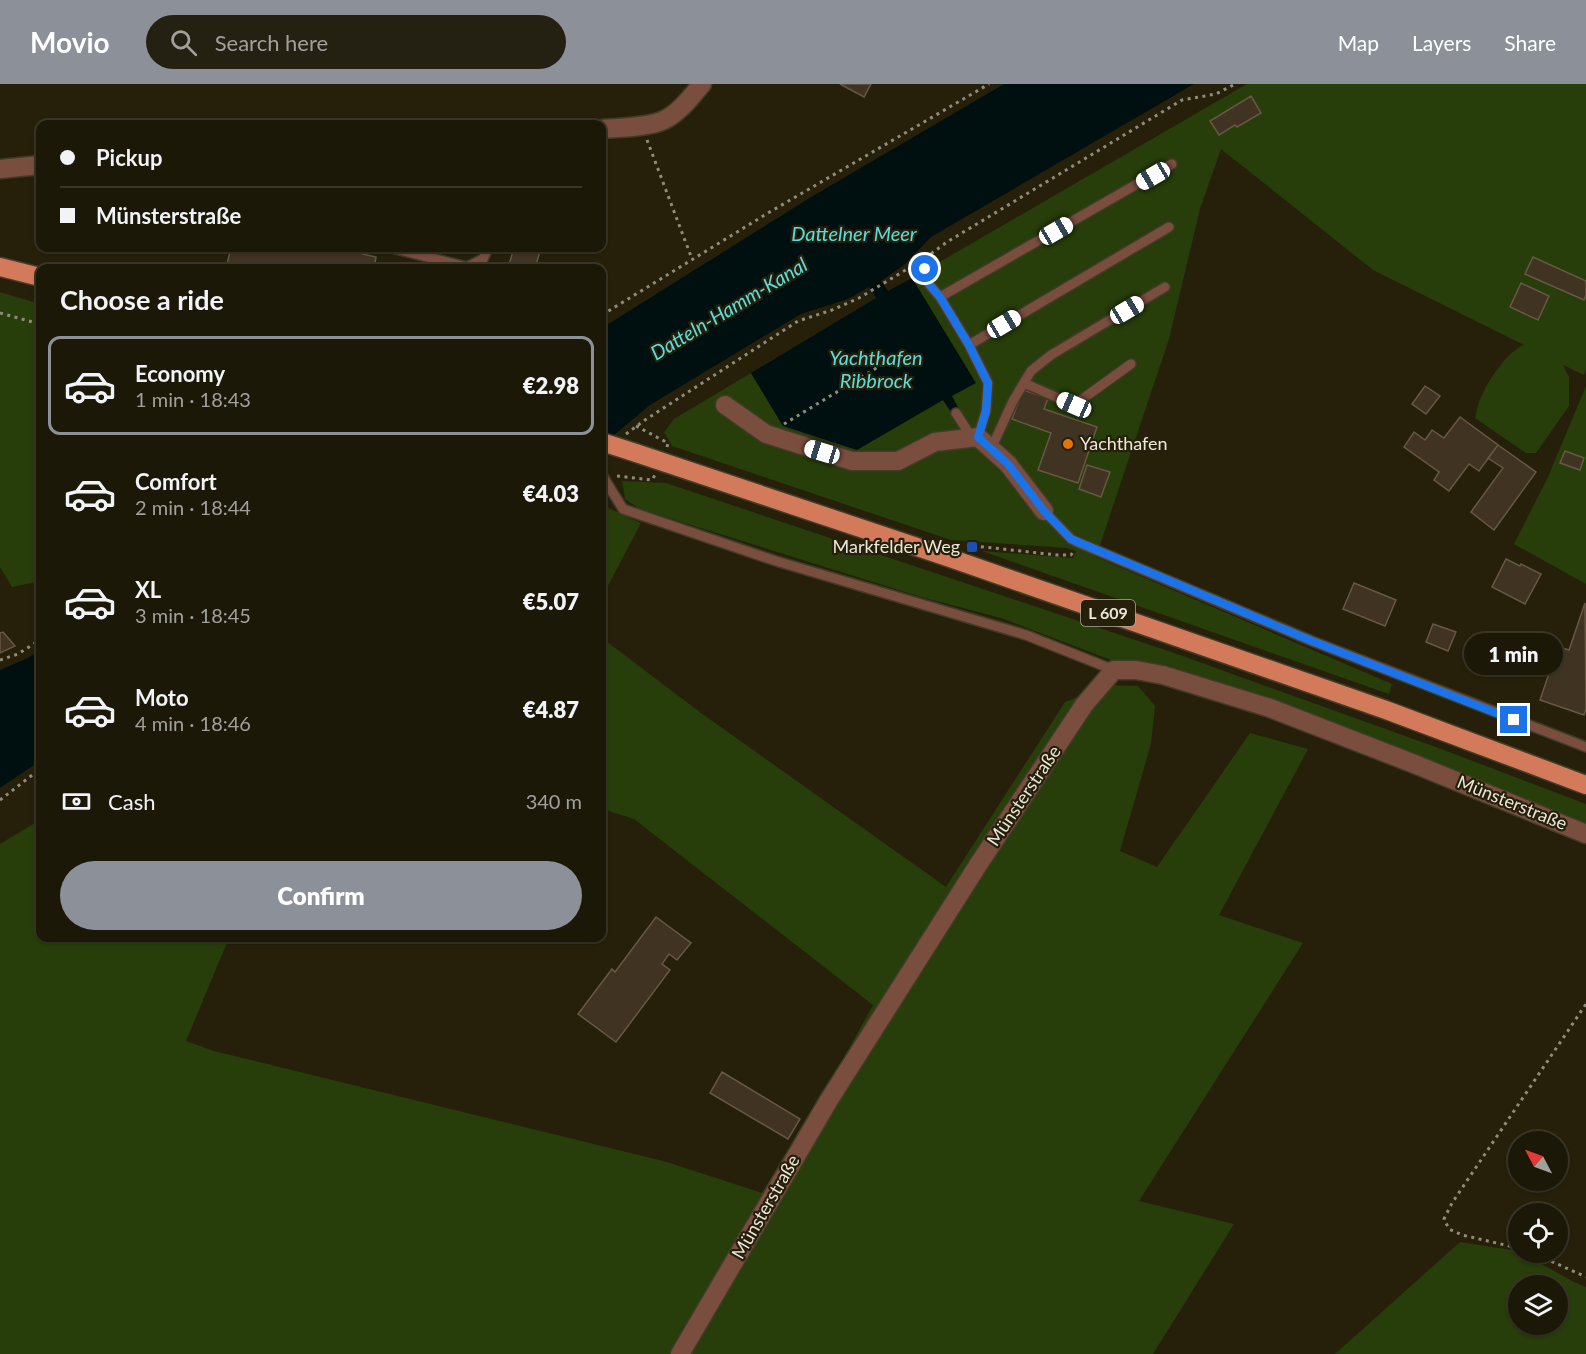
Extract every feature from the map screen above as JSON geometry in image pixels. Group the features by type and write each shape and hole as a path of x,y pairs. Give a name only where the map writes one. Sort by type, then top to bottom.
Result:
{"main road":[{"path":"0,267 36,277"},
{"name":"L 609","path":"606,443 960,562 1386,710 1586,785"}],"street":[{"path":"606,129 662,122 678,111 702,84"},
{"path":"0,169 36,165"},
{"path":"724,405 766,434 852,461 898,461 935,442 980,441 1008,464 1044,511"},
{"name":"Münsterstraße","path":"680,1354 835,1090 1084,705 1114,670 1136,670 1163,675 1270,708 1586,834"}],"lane":[{"path":"940,297 1172,164"},
{"path":"969,345 1169,227"},
{"path":"408,252 455,264"},
{"path":"473,264 483,259 486,252"},
{"path":"924,264 928,283 940,297 969,345 988,383 986,411 980,441"},
{"path":"980,441 1031,371 1052,355 1165,287"},
{"path":"1024,383 1074,405 1131,364"},
{"path":"956,413 980,441"},
{"path":"606,482 622,509 776,561 1026,635 1114,670"},
{"path":"1044,511 1071,539 1077,542 1312,641 1586,747"}],"path":[{"path":"606,313 768,213 989,84"},
{"path":"924,264 947,242 1182,100 1216,94 1235,84"},
{"path":"641,125 692,260"},
{"path":"645,420 798,321 832,310 871,292 915,265"},
{"path":"0,313 36,323"},
{"path":"782,424 898,355"},
{"path":"636,426 668,443"},
{"path":"624,476 652,480"},
{"path":"960,562 966,545 1071,555 1077,542"},
{"path":"0,660 18,654 36,643"},
{"path":"0,800 36,772"},
{"path":"1508,1246 1462,1235 1449,1229 1444,1218 1586,1004"},
{"path":"1556,1263 1586,1277"}],"green space":[{"path":"1247,84 1586,84 1586,369 1584,375 1563,365 1569,377 1569,406 1536,453 1526,453 1475,418 1485,388 1495,373 1512,353 1524,345 1373,270 1221,149 1200,209 1169,339 1096,557 1392,684 1389,694 982,551 1073,558 1076,551 1067,548 951,540 672,446 664,432 674,419 751,373 783,426 943,400 953,415 951,396 975,383 912,278"},
{"path":"0,292 36,303 36,582 12,587 0,567"},
{"path":"1586,386 1586,584 1514,544 1548,477"},
{"path":"622,481 666,483 1177,654 1444,750 1586,804 1586,824 1272,700 1167,665 1111,660 1001,618 921,597 640,509 625,499"},
{"path":"606,507 641,523 606,589"},
{"path":"606,641 701,713 946,887 1065,702 1108,685 1138,686 1155,706 1151,744 1120,851 1157,867 1250,733 1308,749 1219,915 1303,943 1139,1201 1234,1224 1153,1354 0,1354 0,844 36,822 36,942 227,942 186,1041 214,1051 667,1162 762,1193 873,1005 634,819 606,810"},
{"path":"1460,1242 1508,1249 1508,1263 1540,1263 1561,1275 1508,1275 1508,1335 1568,1335 1568,1279 1586,1287 1586,1354 1335,1354"}],"water":[{"name":"Dattelner Meer","path":"1004,84 1194,84 931,237 904,265 881,281 888,291 912,278 976,383 952,396 960,411 953,415 943,400 857,450 783,426 751,373 876,298 869,287 848,299 801,314 650,405 606,442 606,325 811,197"},
{"path":"36,652 36,764 0,788 0,670"}],"building":[{"path":"840,84 871,84 864,97"},
{"path":"1251,96 1261,113 1219,135 1210,121"},
{"path":"230,252 354,252 376,257 375,264 227,264"},
{"path":"513,252 540,252 536,264 509,264"},
{"path":"1533,257 1586,281 1584,300 1525,274"},
{"path":"1521,283 1549,296 1538,320 1510,307"},
{"path":"1425,386 1440,396 1426,414 1412,404"},
{"path":"1023,390 1048,398 1044,409 1097,427 1078,483 1038,470 1051,433 1012,419"},
{"path":"1460,417 1498,445 1479,471 1469,464 1449,491 1434,480 1439,472 1404,447 1414,432 1425,440 1432,430 1444,438"},
{"path":"1498,445 1536,472 1494,530 1471,512 1503,468 1488,458"},
{"path":"1565,451 1584,458 1580,470 1560,463"},
{"path":"1087,465 1110,472 1101,497 1079,489"},
{"path":"1506,559 1541,574 1525,604 1492,587"},
{"path":"1354,583 1396,600 1385,626 1343,609"},
{"path":"1585,603 1586,709 1584,715 1540,700 1558,647 1569,650"},
{"path":"1433,624 1456,632 1448,651 1426,642"},
{"path":"3,632 15,646 0,653 0,633"},
{"path":"656,917 691,943 677,960 669,954 662,964 670,970 616,1042 578,1014 612,969 615,972"},
{"path":"722,1072 800,1119 788,1139 710,1093"}],"place":[{"name":"Yachthafen","path":"1068,444"},
{"name":"Markfelder Weg","path":"972,547"}],"route":[{"path":"925,269 928,283 940,297 969,345 988,383 986,411 978,437 1008,464 1044,511 1071,539 1312,641 1514,720"}],"water label":[{"name":"Datteln-Hamm-Kanal","path":"729,309"},
{"name":"Yachthafen Ribbrock","path":"876,370"}]}
